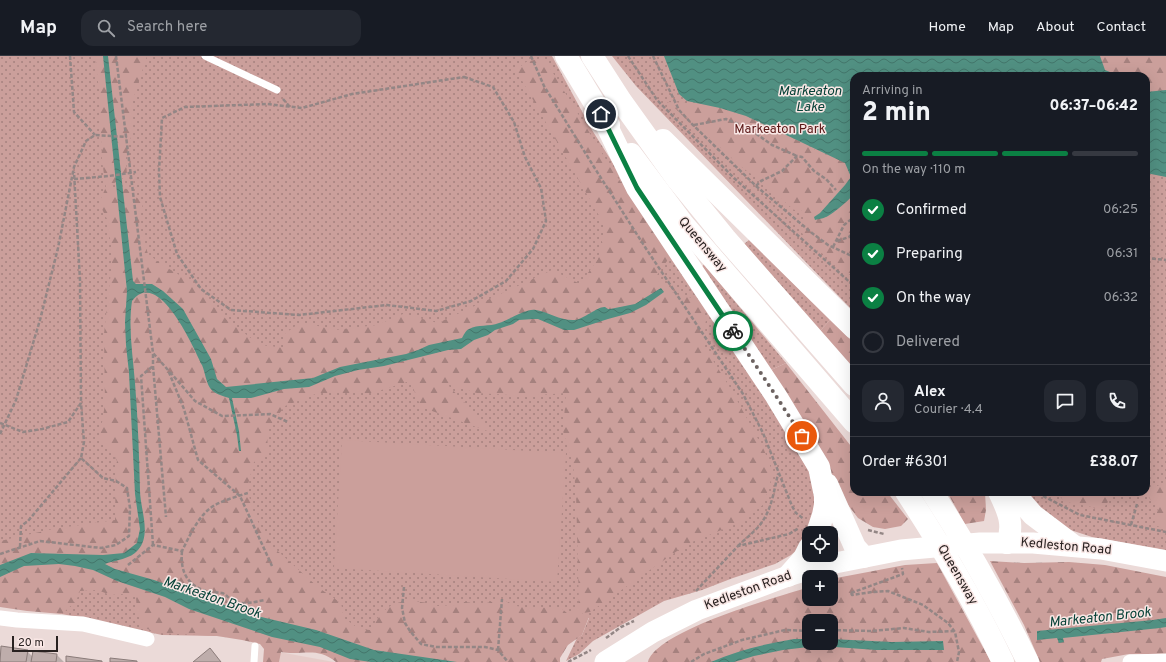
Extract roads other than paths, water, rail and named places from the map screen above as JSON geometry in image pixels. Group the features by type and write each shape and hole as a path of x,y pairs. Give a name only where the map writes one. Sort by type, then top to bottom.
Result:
{"highway":[{"name":"Queensway","path":"566,56 601,114 684,225 850,417"},
{"name":"Queensway","path":"592,56 621,101 677,179 725,238 850,380"},
{"path":"621,101 850,324"},
{"path":"601,114 637,188 776,396 819,467 837,504 855,547 864,557"},
{"path":"815,526 824,515 825,496 819,467"},
{"name":"Queensway","path":"909,496 938,541 972,600 1003,662"},
{"name":"Queensway","path":"935,496 952,522 992,592 1028,662"},
{"path":"1000,543 1010,536 1011,525 1008,512 1001,496"},
{"path":"1016,496 1033,515 1074,546"},
{"path":"788,576 802,560"}],"street":[{"name":"Kedleston Road","path":"606,654 697,610 788,576 820,566 905,549 1000,543 1074,546 1102,549 1166,561"},
{"path":"0,618 83,624 147,639"},
{"path":"1130,662 1166,661"}],"lane":[{"path":"205,56 277,90"},
{"path":"254,662 255,646"}],"water":[{"path":"103,56 108,56 133,281 136,284 152,284 163,291 183,309 211,359 217,379 226,387 313,378 340,367 406,354 429,345 462,338 466,331 472,327 495,324 527,311 536,310 560,318 575,320 602,307 610,309 635,304 661,288 664,292 646,305 630,313 574,330 564,330 538,319 519,320 513,324 495,330 488,335 474,340 461,349 448,350 384,366 358,370 335,376 309,387 284,389 251,398 232,398 239,431 241,451 239,451 229,398 221,396 210,388 198,356 174,314 163,301 153,294 142,293 132,301 131,332 137,410 140,497 145,529 142,544 135,553 105,564 115,569 154,580 253,615 316,630 374,650 457,662 371,662 350,659 320,647 272,637 189,609 165,597 117,581 93,570 75,566 59,564 24,566 0,577 0,565 31,553 103,555 124,553 137,543 140,529 135,494 129,373 126,345 125,322 127,291"},
{"name":"Markeaton Lake","path":"664,56 1100,56 1105,70 1110,72 850,72 850,175 845,163 746,116 720,108 687,101 679,94"},
{"path":"1166,90 1166,177 1150,174 1150,92"},
{"name":"Markeaton Lake","path":"850,178 850,198 831,214 815,220 814,217 820,213"},
{"path":"1166,618 1166,627 1063,638 1064,642 1059,643 1057,638 1037,640 1037,631"},
{"path":"802,639 802,648 754,656 734,662 711,662 731,654 773,643"},
{"path":"838,639 892,642 943,641 944,650 876,650 838,647"}],"park label":[{"name":"Markeaton Park","path":"780,130"}],"water label":[{"name":"Markeaton Brook","path":"212,598"},
{"name":"Markeaton Brook","path":"1100,618"}]}
